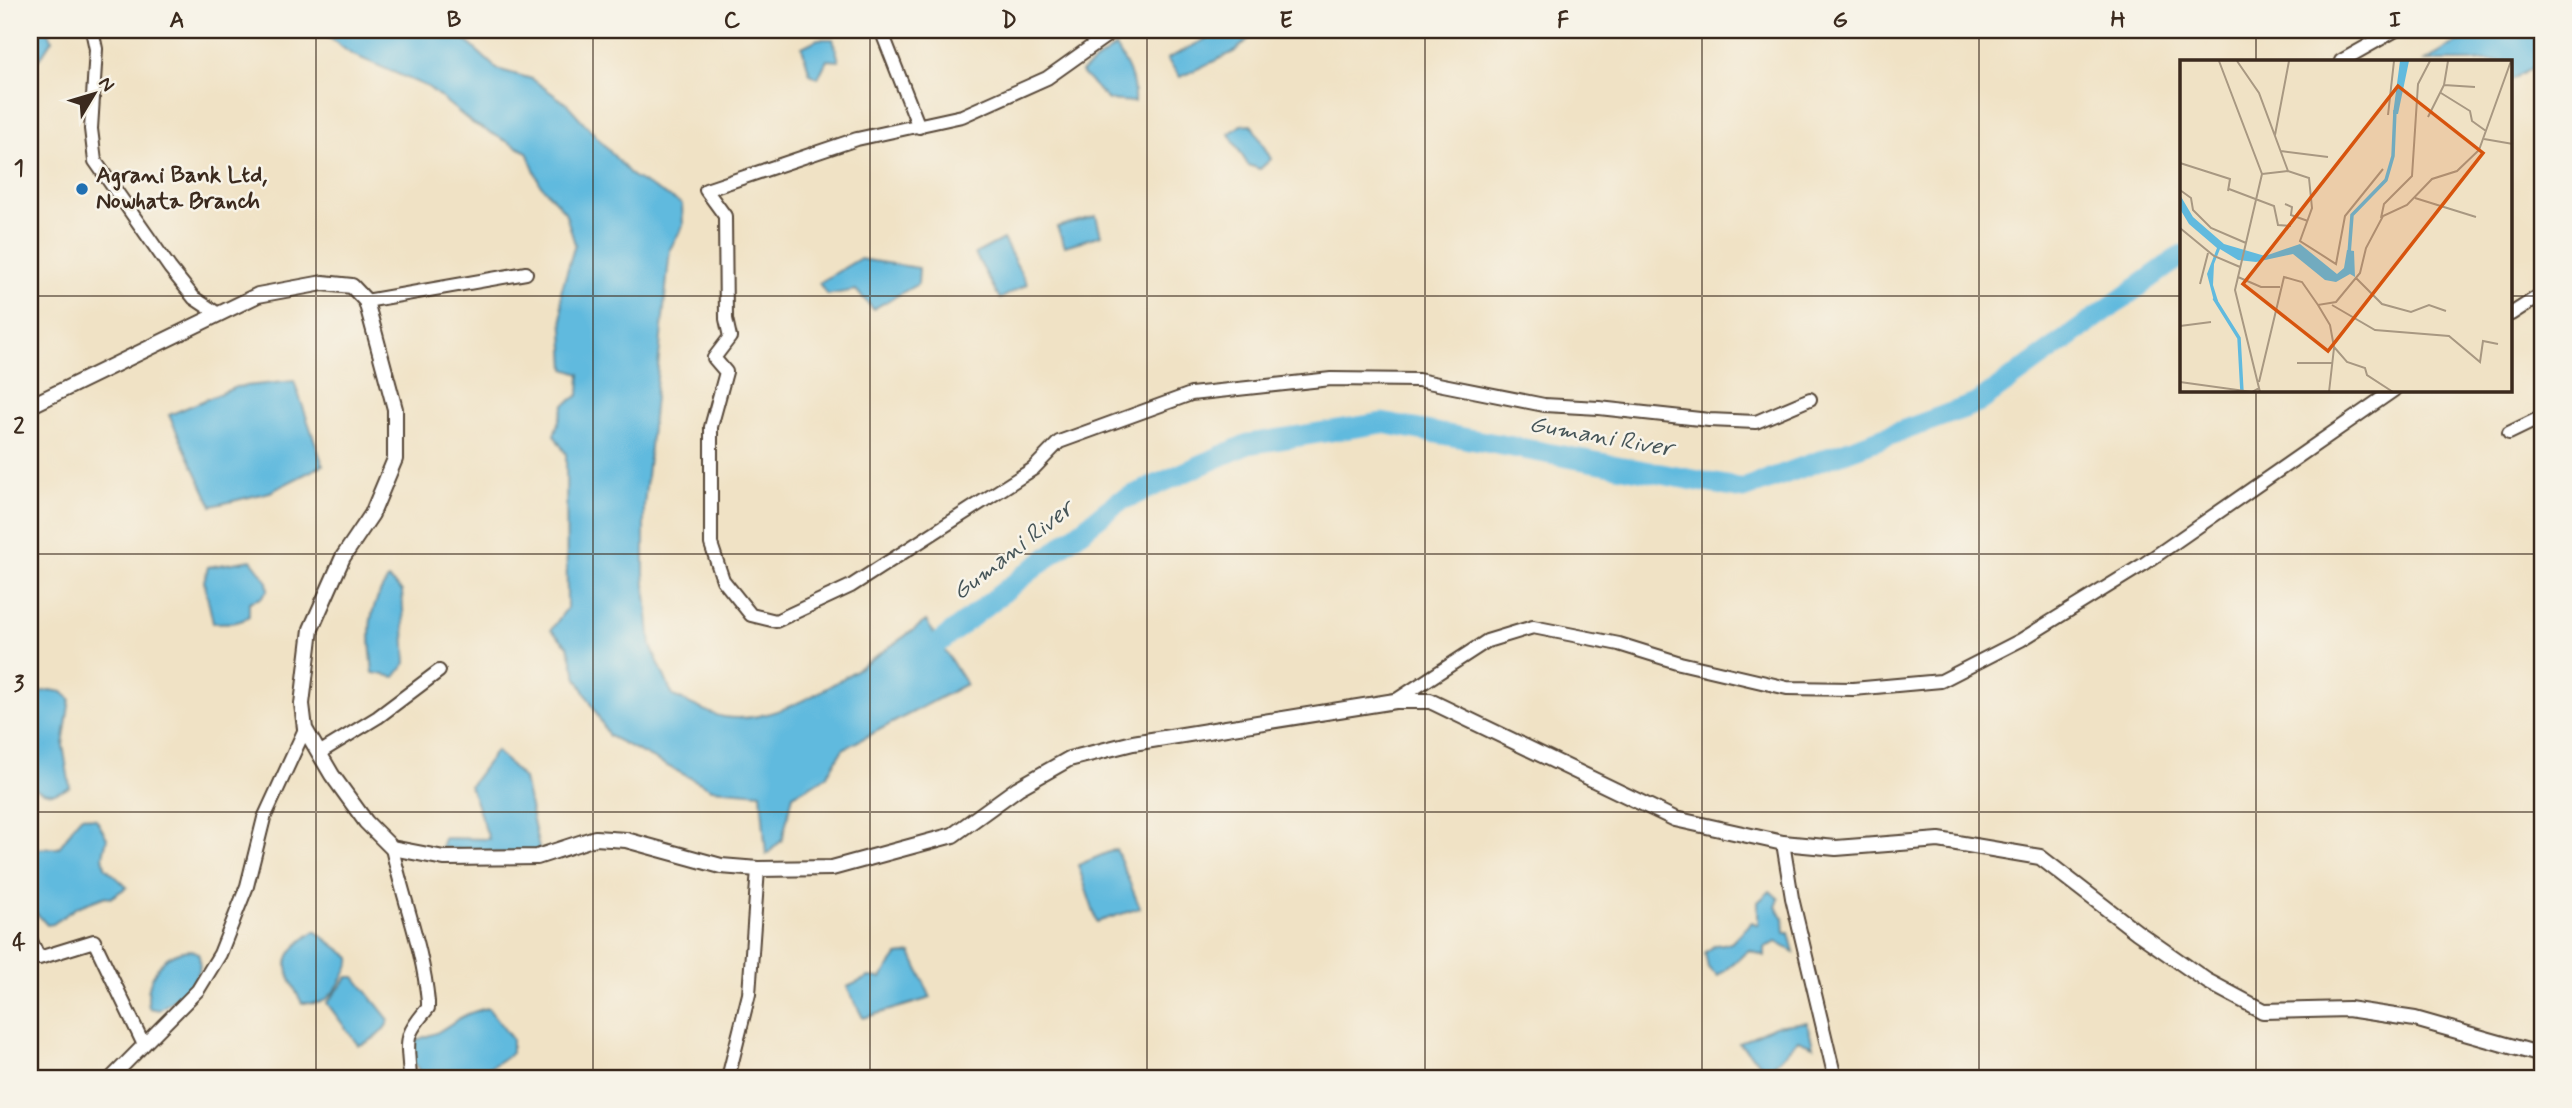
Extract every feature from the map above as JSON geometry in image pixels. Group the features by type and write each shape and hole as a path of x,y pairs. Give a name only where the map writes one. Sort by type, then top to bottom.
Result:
{"street":[{"path":"92,30 96,49 91,130 95,161 194,298 218,314"},
{"path":"881,30 919,127"},
{"path":"1110,30 1109,34 1047,78 962,116 857,139 706,190 725,216 726,319 730,337 714,358 726,372 711,427 711,544 723,580 751,615 776,621 851,586 1033,469 1059,442 1191,394 1331,379 1418,380 1544,405 1599,408 1709,421 1756,422 1810,399"},
{"path":"2343,60 2396,30"},
{"path":"366,301 526,273"},
{"path":"30,406 258,295 323,283 352,286 366,301 396,409 395,460 372,514 343,557 311,629 302,704 305,729 319,753 366,822 392,848 399,881 416,928 428,1008 410,1029 410,1078"},
{"path":"2512,313 2542,294"},
{"path":"1395,701 1487,641 1533,627 1619,644 1679,663 1787,688 1853,689 1941,681 2021,640 2144,564 2391,392"},
{"path":"2509,433 2542,417"},
{"path":"319,753 379,717 439,671"},
{"path":"392,848 444,858 537,857 595,838 626,840 721,866 758,869 832,868 953,835 1018,788 1069,759 1133,743 1395,701 1430,701 1675,819 1783,843 1836,848 1939,841 2040,857 2137,932 2207,981 2263,1011 2348,1009 2415,1019 2542,1055"},
{"path":"111,1078 198,990 220,954 247,886 264,818 305,729"},
{"path":"1783,843 1792,898 1835,1078"},
{"path":"728,1078 749,994 758,869"},
{"path":"30,939 39,958 94,941 144,1045"}],"water":[{"path":"30,30 47,30 52,40 41,57 30,66"},
{"path":"319,30 423,30 464,39 497,69 532,79 568,105 632,176 682,204 683,226 670,249 644,506 644,574 651,646 673,696 724,717 749,717 775,712 802,701 857,670 926,621 966,684 843,749 826,777 793,795 782,840 766,855 761,793 712,789 609,736 577,678 568,646 551,630 567,608 566,454 554,435 564,405 579,395 580,374 565,369 561,292 575,244 565,212 540,184 527,152 472,123 428,87 351,54"},
{"path":"1223,30 1258,31 1234,52 1180,77 1167,59"},
{"path":"2480,30 2542,30 2542,63 2512,79 2512,60 2427,60"},
{"path":"818,39 833,39 839,61 827,60 818,78 810,74 802,47"},
{"path":"1115,47 1130,73 1134,102 1108,100 1081,72"},
{"path":"1251,124 1271,159 1260,169 1248,165 1229,134 1241,125"},
{"path":"1096,216 1101,235 1065,246 1057,227"},
{"path":"1003,239 1027,284 1000,299 975,254"},
{"path":"859,259 919,268 918,284 873,309 856,290 827,295 819,283"},
{"path":"294,381 323,465 270,492 212,506 169,415 236,387"},
{"path":"251,560 267,581 268,590 261,598 249,602 249,616 245,619 213,623 204,581 208,567"},
{"path":"388,579 402,591 406,663 395,677 373,673 370,646 372,614"},
{"path":"50,690 62,692 70,699 63,745 70,787 50,793 30,786 30,694"},
{"path":"496,751 524,779 540,853 520,855 441,848 444,838 489,839 470,786"},
{"path":"82,816 96,819 107,838 103,856 105,867 127,887 110,898 106,896 77,907 53,924 47,925 30,906 30,849 58,848"},
{"path":"1116,849 1140,908 1097,922 1078,865"},
{"path":"1770,891 1779,899 1776,907 1784,918 1785,933 1789,933 1794,952 1776,942 1765,947 1765,956 1749,950 1718,976 1708,968 1705,953 1715,945 1731,943 1752,922 1758,925 1758,902"},
{"path":"315,931 351,958 344,976 331,995 319,1003 302,1003 290,980 287,962 295,948"},
{"path":"191,950 198,953 200,962 195,979 182,993 159,1010 149,1008 149,987 157,969 171,956"},
{"path":"911,953 931,998 863,1018 847,987 869,977 881,978 898,955"},
{"path":"348,977 355,977 389,1020 377,1036 358,1045 327,1003"},
{"path":"488,1008 512,1039 512,1053 474,1078 424,1078 410,1056 414,1042 438,1032 466,1015"},
{"path":"1807,1022 1813,1046 1798,1040 1773,1066 1766,1069 1739,1043 1774,1026"}],"waterway":[{"name":"Gumani River","path":"918,659 1118,502 1248,444 1382,423 1743,489 1978,403 2180,256"}],"place":[{"name":"Agrani Bank Ltd, Nowhata Branch","path":"82,189"}]}
